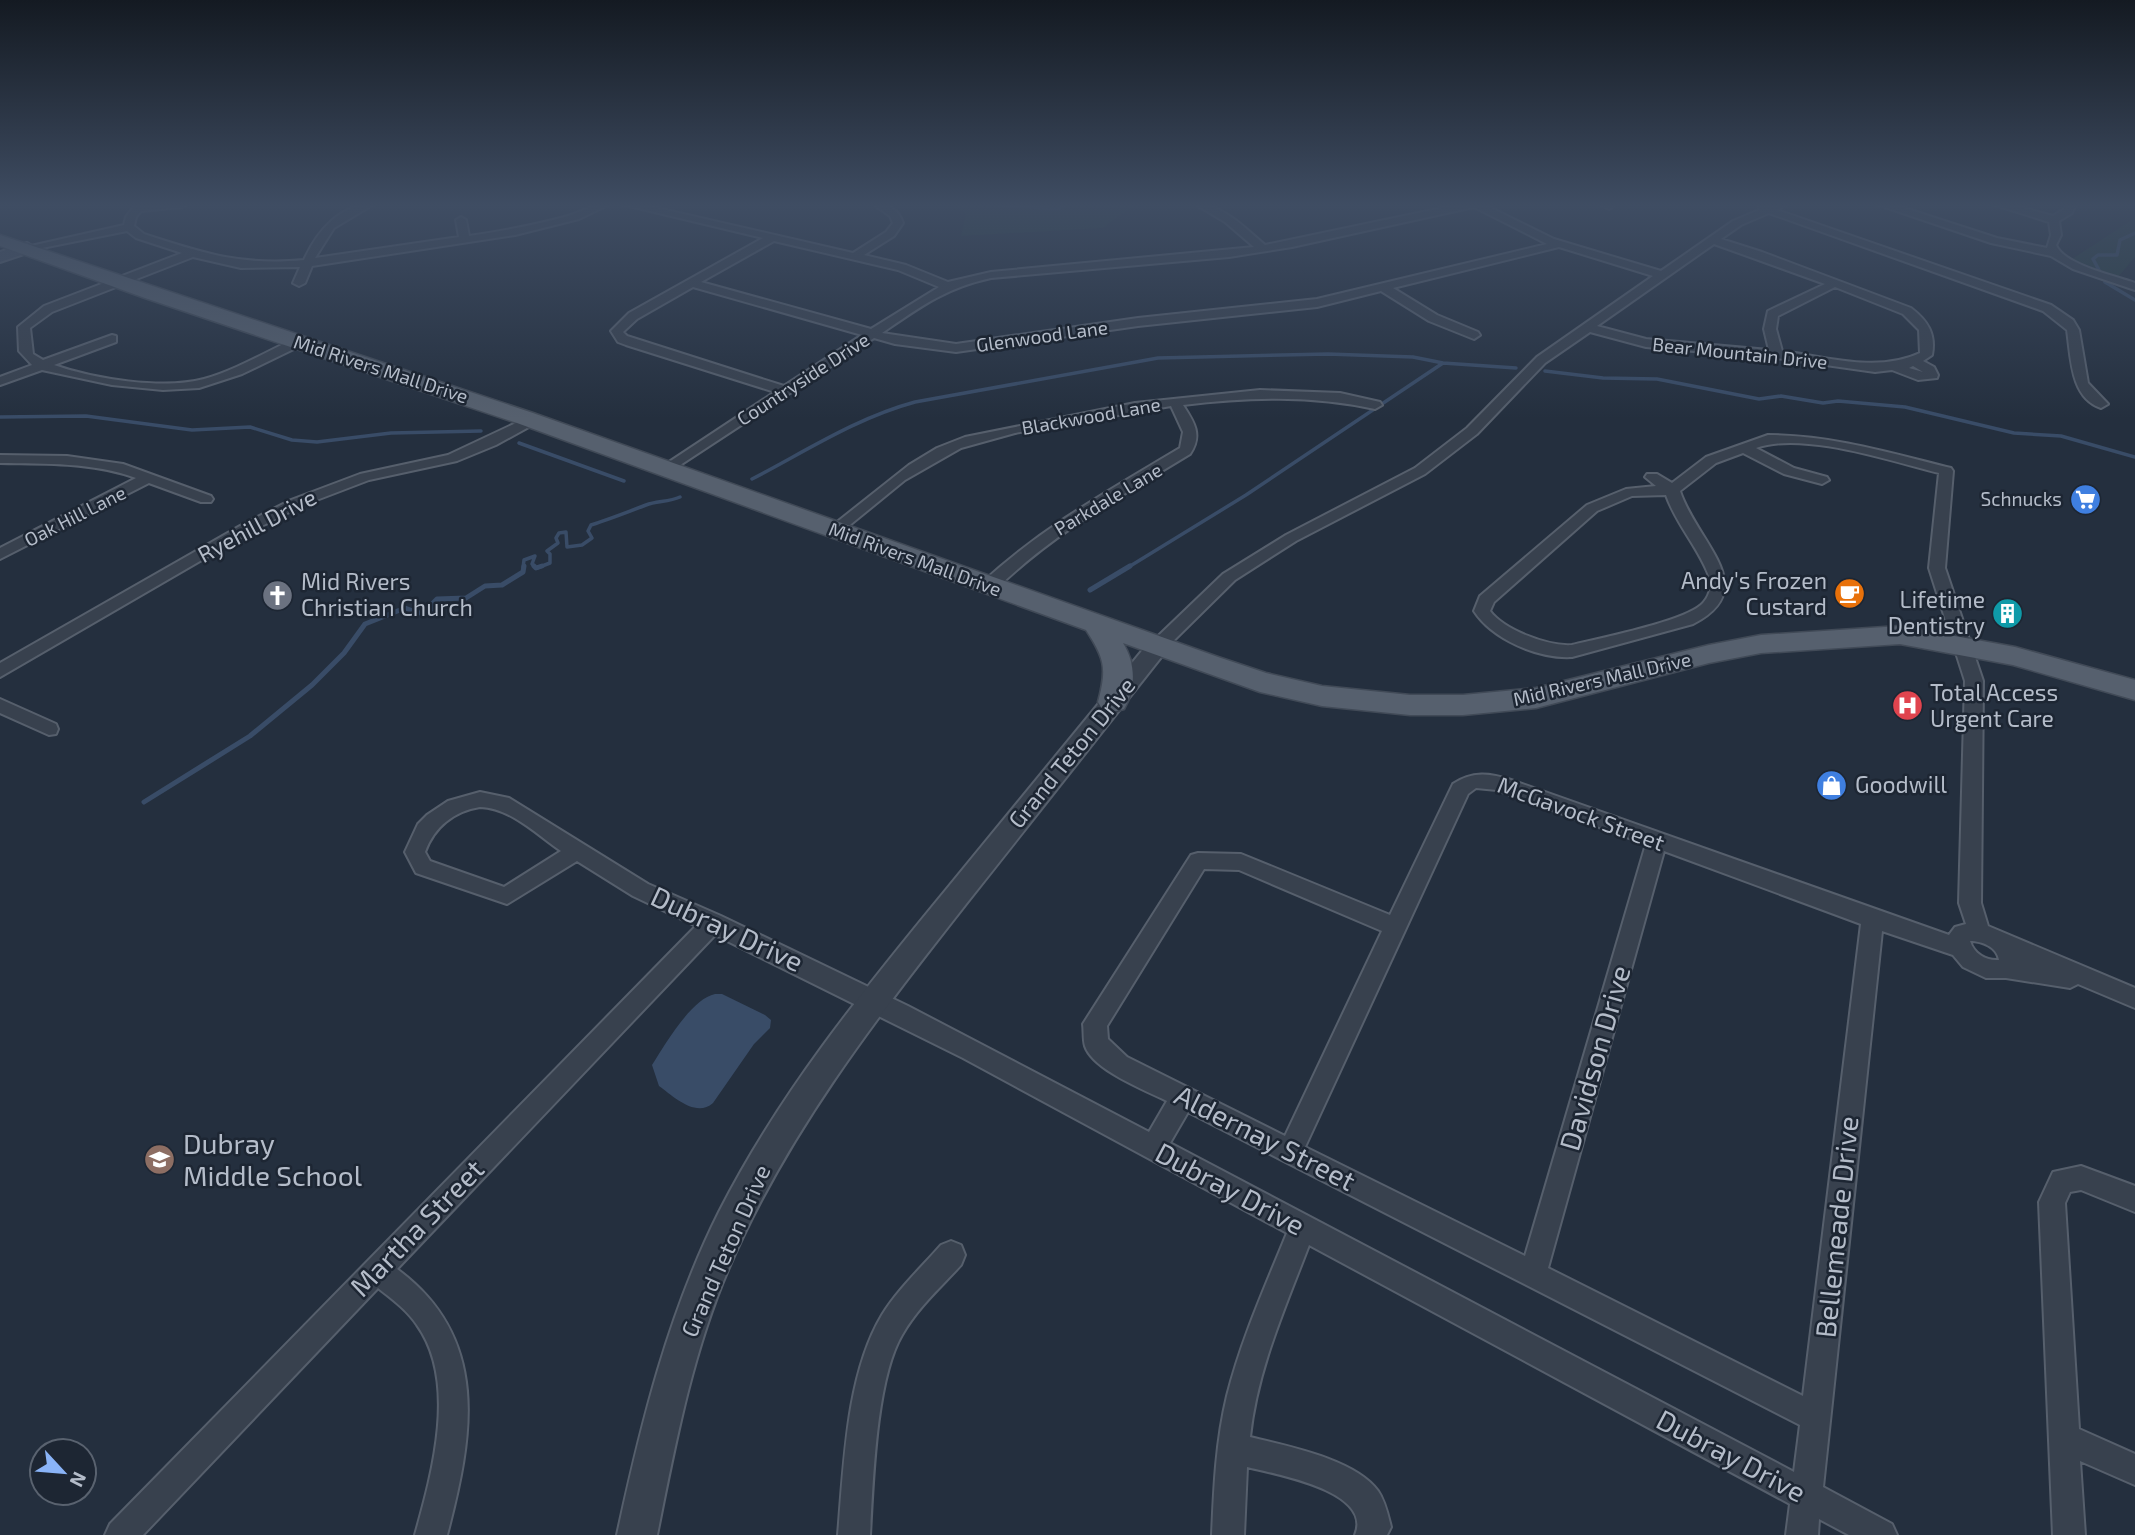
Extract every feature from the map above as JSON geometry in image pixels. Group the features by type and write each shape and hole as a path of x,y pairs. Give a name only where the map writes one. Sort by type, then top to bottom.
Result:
{"main road":[{"name":"Mid Rivers Mall Drive","path":"102,276 531,420 1158,646 1288,689 1359,702 1438,706 1496,704 1536,698 1709,654 1761,644 1853,640 1908,655 2015,656 2135,690"},
{"path":"1095,623 1118,658 1121,671 1113,702"},
{"name":"Mid Rivers Mall Drive","path":"1964,654 2042,682 2135,710"}],"street":[{"path":"131,276 48,309 24,327 25,351 42,366 68,375 184,387 212,381 299,342"},
{"path":"299,283 302,276"},
{"path":"703,276 633,316 618,328 618,335 630,342 785,391"},
{"path":"922,276 947,286"},
{"name":"Countryside Drive","path":"668,469 947,286 988,276"},
{"name":"Glenwood Lane","path":"692,282 873,334 934,347 974,347 1102,327 1317,303 1437,276"},
{"name":"Grand Teton Drive","path":"637,1535 662,1418 695,1309 741,1202 785,1123 874,999 1158,646 1209,594 1252,561 1420,471 1447,452 1472,431 1541,360 1660,276"},
{"path":"1814,276 1907,311 1923,323 1928,332 1928,346 1926,355 1916,362"},
{"path":"1956,276 2048,308 2069,323 2073,330 2082,384 2101,404"},
{"path":"2102,276 2135,287"},
{"path":"1776,355 1770,329 1772,314 1835,283"},
{"path":"1386,289 1433,318 1474,335"},
{"name":"Bear Mountain Drive","path":"1586,327 1646,343 1776,355 1875,368 1916,362 1932,375 1918,376 1895,367"},
{"path":"0,381 112,339"},
{"name":"Blackwood Lane","path":"835,530 927,459 982,436 1175,402 1318,394 1375,405"},
{"name":"Parkdale Lane","path":"990,585 1056,528 1185,451 1191,443 1192,433 1175,402"},
{"name":"Ryehill Drive","path":"0,671 245,528 308,497 365,477 452,458 491,442 531,420"},
{"path":"1652,477 1672,490 1678,508 1717,574 1717,593 1705,611 1687,620 1564,653 1539,647 1493,625 1485,617 1482,611 1486,600 1592,508 1631,492 1672,490 1706,462 1743,441 1797,439 1864,450 1946,471 1937,568 1974,681 1970,903 1985,934 2010,954 2012,962 2007,969 2050,974 2102,986"},
{"path":"1743,441 1789,471 1822,480"},
{"path":"0,458 94,463 123,468 206,499"},
{"name":"Oak Hill Lane","path":"0,554 149,477"},
{"path":"0,705 49,729"},
{"name":"McGavock Street","path":"1291,1150 1460,789 1473,780 1497,783 1872,919 1960,948 1972,962 1984,968 1997,971 2007,969"},
{"name":"Dubray Drive","path":"576,852 537,874 507,896 437,874 423,867 415,852 420,836 427,827 440,815 455,807 486,799 508,805 576,852 667,902 874,999 1881,1535"},
{"name":"Davidson Drive","path":"1533,1274 1657,841"},
{"name":"Aldernay Street","path":"1395,927 1241,862 1198,861 1095,1024 1096,1044 1119,1065 1816,1418"},
{"name":"Bellemeade Drive","path":"1802,1535 1872,919"},
{"name":"Martha Street","path":"121,1535 713,922"},
{"path":"1960,948 1958,939 1963,933 1985,934 2135,998"},
{"path":"1153,1147 1183,1097"},
{"path":"2069,1535 2052,1202 2063,1181 2081,1178 2135,1199"},
{"path":"1227,1535 1233,1448 1242,1396 1257,1343 1303,1228"},
{"path":"854,1535 859,1467 880,1354 888,1333 901,1314 951,1255"},
{"path":"376,1270 420,1305 439,1335 454,1394 454,1441 431,1535"},
{"path":"2064,1438 2135,1470"},
{"path":"1233,1448 1330,1476 1349,1486 1367,1502 1375,1527 1371,1535"}],"water":[{"path":"715,994 722,994 765,1015 771,1020 770,1028 754,1044 713,1103 706,1107 692,1107 659,1086 652,1065 688,1013 697,1004"}],"waterway":[{"path":"2105,282 2135,300"},
{"path":"752,479 852,426 915,402 1158,358 1328,354 1413,357 1443,363"},
{"path":"1127,568 1246,495 1443,363"},
{"path":"1443,363 1516,368"},
{"path":"1545,371 1603,378 1657,379 1759,399 1781,396 1823,403 1838,401 1905,407 2014,433 2061,436 2135,457"},
{"path":"0,417 86,416 192,430 250,427 292,440 317,442 391,433 481,431"},
{"path":"519,443 624,481"},
{"path":"537,568 550,563 550,554 547,551 558,543 556,538 559,533 566,532 567,547 582,545 592,538 588,531 591,525 646,505 680,497"},
{"path":"523,568 524,560 535,556 532,564 536,568 542,566"},
{"path":"144,802 250,736 312,685 344,653 365,624 405,608 418,613 432,612 431,605 437,599 466,598 485,586 502,585 523,572 524,566"},
{"path":"1090,590 1130,566"}],"place":[{"name":"Schnucks","path":"2085,499"},
{"name":"Andy's Frozen Custard","path":"1850,594"},
{"name":"Mid Rivers Christian Church","path":"278,595"},
{"name":"Lifetime Dentistry","path":"2008,613"},
{"name":"Total Access Urgent Care","path":"1907,706"},
{"name":"Goodwill","path":"1832,785"},
{"name":"Dubray Middle School","path":"160,1160"}]}
